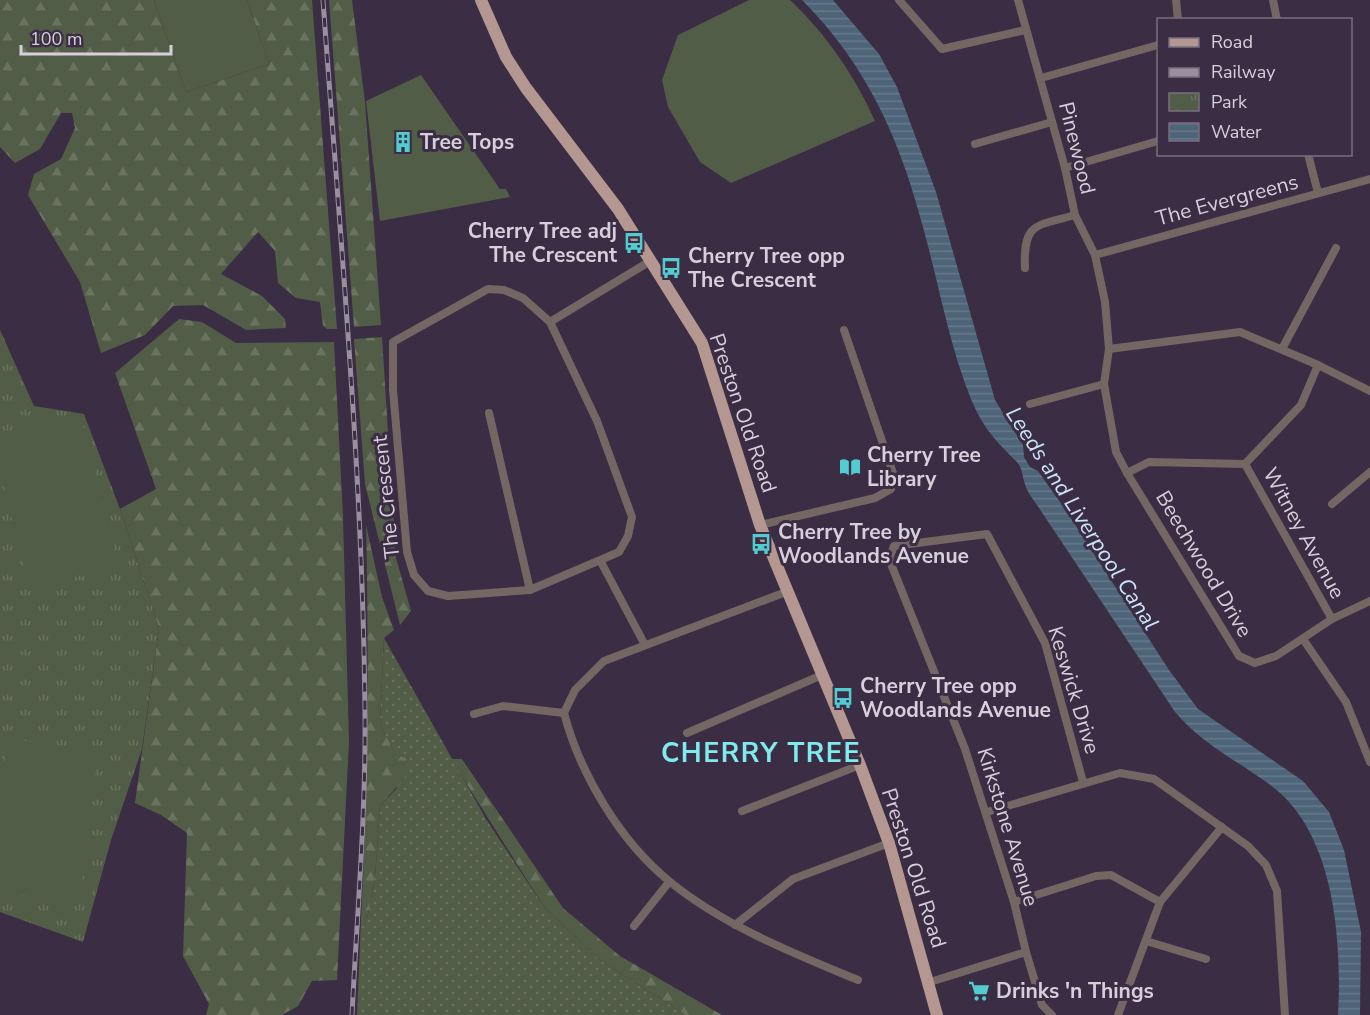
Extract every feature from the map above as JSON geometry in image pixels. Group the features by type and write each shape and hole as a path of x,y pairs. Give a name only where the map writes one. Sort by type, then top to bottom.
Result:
{"main road":[{"name":"Preston Old Road","path":"481,0 506,57 526,88 578,153 652,260 702,343 760,525 860,765 889,843 930,982 937,1015"}],"street":[{"path":"899,0 942,49 1025,30"},
{"name":"Pinewood","path":"1018,0 1041,78 1076,215 1095,255 1105,302"},
{"path":"1176,0 1178,18"},
{"path":"1273,0 1277,18"},
{"path":"1041,78 1157,45"},
{"path":"975,144 1052,122"},
{"path":"1065,168 1157,141"},
{"path":"1309,156 1318,193"},
{"name":"The Evergreens","path":"1095,255 1370,178"},
{"path":"1025,268 1024,245 1029,232 1043,224 1076,215"},
{"path":"1282,349 1336,248"},
{"path":"550,322 652,260"},
{"name":"The Crescent","path":"488,289 504,290 523,298 535,306 550,322 597,421 632,517 628,536 619,552 601,562 530,590 448,596 428,591 414,575 407,552 393,390 393,342 488,289"},
{"name":"Beechwood Drive","path":"1105,302 1108,349 1104,384 1116,452 1239,656 1255,663 1276,656 1332,619 1370,601"},
{"path":"760,525 875,498 891,489 893,473 844,330"},
{"path":"1108,349 1240,332 1318,365 1370,391"},
{"path":"1127,473 1149,462 1245,464 1301,405 1318,365"},
{"path":"1030,404 1104,384"},
{"path":"489,413 530,590"},
{"name":"Witney Avenue","path":"1245,464 1332,619"},
{"path":"1332,504 1370,472"},
{"name":"Keswick Drive","path":"894,546 987,534 1045,643 1083,782"},
{"name":"Kirkstone Avenue","path":"894,546 889,559 966,749 1014,902 1042,1005 1052,1015"},
{"path":"601,562 645,645"},
{"path":"786,592 604,661 575,690 564,713 583,770 607,808 634,844 669,882 735,925 858,980"},
{"path":"1303,639 1346,702 1370,762"},
{"path":"687,733 822,675"},
{"path":"474,714 503,706 564,713"},
{"path":"742,810 860,765"},
{"path":"987,812 1120,773 1154,778 1222,827 1266,865 1277,891 1286,1015"},
{"path":"1118,1015 1160,902 1222,827"},
{"path":"735,925 793,879 889,843"},
{"path":"1014,902 1096,876 1111,875 1160,902"},
{"path":"634,926 669,882"},
{"path":"1146,941 1206,960"},
{"path":"930,982 1026,952"}],"green space":[{"path":"0,0 154,0 186,92 269,64 247,0 312,0 337,329 327,329 323,326 320,302 296,298 278,283 275,251 258,232 221,274 262,296 285,319 286,328 246,330 203,305 173,306 145,335 101,353 80,282 28,195 34,174 61,159 75,128 72,113 61,113 40,149 15,163 0,147"},
{"path":"154,0 247,0 269,64 186,92"},
{"path":"329,0 352,0 365,102 381,325 354,327"},
{"path":"749,0 790,0 816,27 838,56 875,121 731,183 700,162 668,107 662,80 678,35"},
{"path":"421,75 500,189 506,189 510,197 380,221 366,101"},
{"path":"179,319 202,322 236,343 334,342 343,516 349,742 337,980 312,981 298,1006 282,1015 206,1015 209,1004 183,956 187,833 161,815 135,803 159,628 120,509 156,489 115,373"},
{"path":"0,330 34,406 84,414 120,509 159,628 142,749 111,840 83,942 0,912"},
{"path":"382,337 396,558 411,611 400,625 365,484 354,339"},
{"path":"80,414 118,566 29,588 0,470 0,434"},
{"path":"366,525 382,597 394,630 384,638 380,724 396,755 406,758 407,775 380,806 375,878 367,919 361,919 367,722"},
{"path":"384,638 486,819 544,907 601,961 686,1015 357,1015 361,919 367,919 375,878 380,806 397,788 396,755 380,724"},
{"path":"8,739 97,750 80,902 0,892 0,809"},
{"path":"451,759 462,759 563,908 620,956 722,1015 686,1015 601,961 544,907"}],"water":[{"path":"802,0 833,0 879,54 897,87 936,192 995,400 1023,445 1024,457 1030,467 1038,471 1065,509 1169,670 1198,709 1303,781 1329,812 1344,850 1361,932 1360,1015 1338,1015 1338,954 1330,889 1321,858 1308,829 1291,804 1269,784 1208,743 1175,712 1031,497 1018,463 996,440 980,418 956,355 912,189 890,130 861,75 844,49"}],"railway":[{"path":"323,0 350,357 363,624 364,789 352,1015"}],"place":[{"name":"Tree Tops","path":"403,142"},
{"name":"Cherry Tree adj The Crescent","path":"634,243"},
{"name":"Cherry Tree opp The Crescent","path":"671,268"},
{"name":"Cherry Tree Library","path":"850,467"},
{"name":"Cherry Tree by Woodlands Avenue","path":"761,544"},
{"name":"Cherry Tree opp Woodlands Avenue","path":"843,698"},
{"name":"Drinks 'n Things","path":"979,991"}],"district":[{"name":"CHERRY TREE","path":"761,753"}],"water label":[{"name":"Leeds and Liverpool Canal","path":"1083,518"}]}
